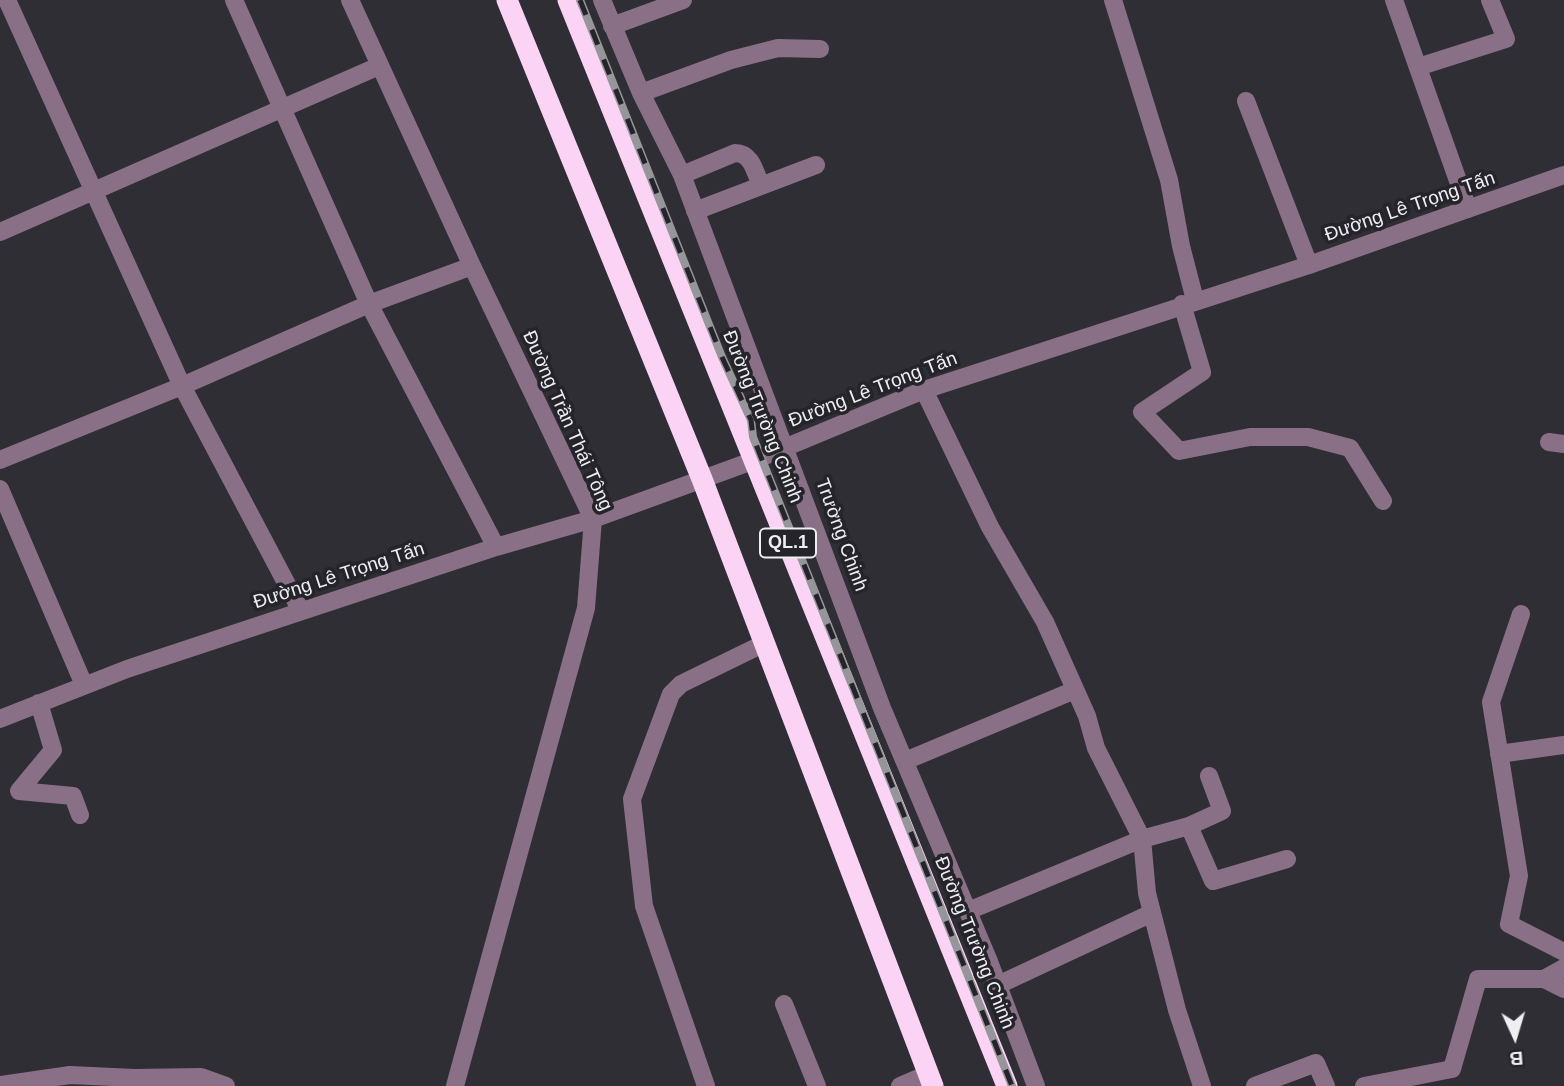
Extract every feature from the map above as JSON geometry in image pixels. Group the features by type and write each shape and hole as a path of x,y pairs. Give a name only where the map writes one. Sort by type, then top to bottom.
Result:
{"highway":[{"name":"QL.1","path":"507,0 702,479 931,1080"},
{"name":"Đường Trường Chinh","path":"568,0 1007,1086"}],"street":[{"path":"7,0 182,386 301,611"},
{"path":"234,0 369,304 496,547"},
{"name":"Đường Trần Thái Tông","path":"350,0 472,266 593,519 586,608 455,1086"},
{"name":"Trường Chinh","path":"602,0 641,93 682,176 882,708 999,985 1037,1086"},
{"path":"612,26 683,0"},
{"path":"1113,0 1169,180 1202,372 1142,412 1179,451 1250,437 1308,437 1350,448 1383,501"},
{"path":"1394,0 1468,209"},
{"path":"1418,67 1506,39 1490,0"},
{"path":"641,93 731,60 778,48 820,49"},
{"path":"0,232 379,66"},
{"path":"1246,101 1309,264"},
{"path":"682,176 735,153 742,153 749,158 761,186"},
{"path":"695,211 816,165"},
{"name":"Đường Lê Trọng Tấn","path":"0,719 84,685 301,611 496,547 593,519 755,460 924,390 1309,264 1564,175"},
{"path":"0,460 182,386 369,304 472,266"},
{"path":"924,390 990,527 1045,622 1087,716 1096,748 1142,839 1147,893 1177,1010 1202,1086"},
{"path":"0,489 84,685"},
{"path":"1521,614 1491,702 1518,876 1508,924 1564,952"},
{"path":"706,1086 644,906 632,799 671,694 681,684 765,643"},
{"path":"905,761 1076,690"},
{"path":"39,703 53,750 19,791 73,796 80,815"},
{"path":"1499,754 1564,745"},
{"path":"968,911 1142,839 1189,826 1222,811 1209,776"},
{"path":"1189,826 1213,881 1287,859"},
{"path":"999,985 1152,913"},
{"path":"1544,979 1564,968"},
{"path":"1364,1086 1455,1078 1478,979 1544,979 1564,989"},
{"path":"784,1004 817,1086"},
{"path":"1255,1086 1316,1063 1326,1086"},
{"path":"0,1085 70,1075 134,1082 201,1077 226,1086"},
{"path":"900,1086 931,1080"}],"railway":[{"path":"580,0 722,357 751,420 753,437 1012,1086"}]}
